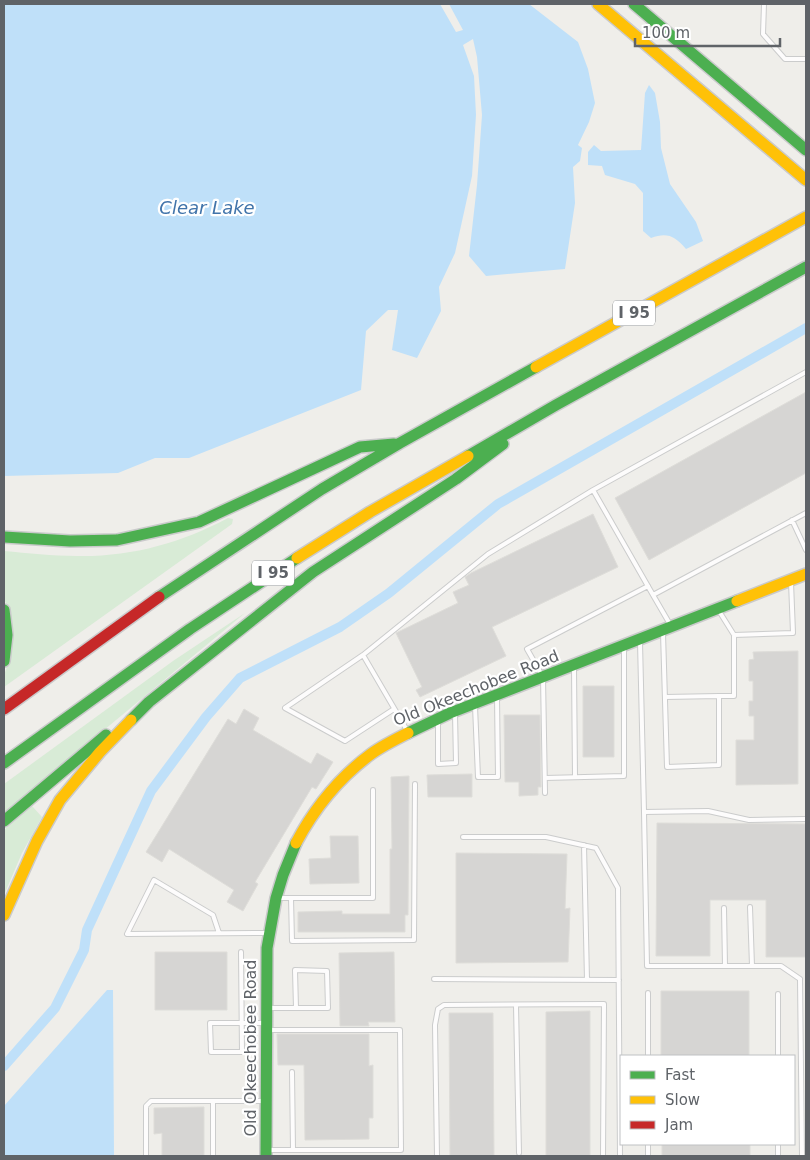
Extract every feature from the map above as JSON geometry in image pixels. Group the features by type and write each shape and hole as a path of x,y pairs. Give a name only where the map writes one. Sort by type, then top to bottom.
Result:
{"main road":[{"path":"598,4 806,180"},
{"path":"634,4 806,150"},
{"name":"I 95","path":"4,709 200,569 315,494 400,443 806,217"},
{"name":"I 95","path":"4,763 190,628 294,559 408,489 806,267"},
{"path":"4,821 94,744 313,572 456,479 556,405"},
{"path":"4,537 70,541 118,540 157,532 199,522 360,447 400,443"},
{"name":"Old Okeechobee Road","path":"266,1153 266,1008 269,933 275,898 294,847 307,821 324,798 371,754 408,732 455,711 806,574"},
{"path":"4,610 8,627 4,661"},
{"path":"4,915 37,841 60,800 100,752 149,702"}],"lane":[{"path":"764,4 763,34 785,59 806,59"},
{"path":"394,709 345,741 285,708 363,655 488,554 593,490 806,372"},
{"path":"593,490 653,595 667,629 665,697 667,767 720,765 718,696"},
{"path":"653,595 806,513"},
{"path":"792,520 806,550"},
{"path":"734,635 793,634 791,580"},
{"path":"546,793 543,678 527,649 648,586"},
{"path":"665,697 734,696 734,635 718,609"},
{"path":"640,640 647,966 781,966 800,979"},
{"path":"545,778 624,776 624,646"},
{"path":"363,655 408,732"},
{"path":"574,666 575,777"},
{"path":"475,704 478,777 498,777 497,695"},
{"path":"438,719 438,764 456,764 455,711"},
{"path":"291,898 292,941 414,940 415,784"},
{"path":"275,898 373,898 373,790"},
{"path":"644,812 708,811 749,820 806,820"},
{"path":"462,837 546,837 596,848 618,888 620,1156"},
{"path":"584,845 587,980"},
{"path":"219,933 213,914 154,880 127,934 269,933"},
{"path":"750,907 752,966"},
{"path":"724,908 725,966"},
{"path":"241,952 242,1023 242,1052 211,1052 210,1023 242,1023 266,1026 400,1030 401,1150 293,1150 266,1153"},
{"path":"266,1008 296,1008 328,1008 327,970 295,970 296,1008"},
{"path":"800,979 806,976"},
{"path":"434,979 619,980"},
{"path":"800,979 802,1156"},
{"path":"648,993 648,1055"},
{"path":"778,994 778,1055"},
{"path":"437,1156 435,1025 438,1009 444,1005 604,1004 603,1156"},
{"path":"516,1005 518,1153"},
{"path":"292,1072 293,1150"},
{"path":"146,1156 146,1106 150,1101 266,1101"},
{"path":"213,1101 213,1156"}],"green space":[{"path":"228,518 233,519 232,524 4,687 4,675 10,659 9,610 4,599 4,551 68,556 117,554 155,547 174,541 192,535"},
{"path":"245,613 4,813 4,784 173,661"},
{"path":"32,806 42,817 22,853 4,895 4,830"}],"water":[{"name":"Clear Lake","path":"4,4 440,4 456,32 463,30 449,4 529,4 578,42 588,69 595,103 589,122 578,145 582,148 580,161 573,167 575,203 565,269 486,276 469,256 482,115 477,57 473,39 463,45 474,76 476,115 472,176 455,253 439,287 441,311 417,358 392,350 398,310 388,310 366,331 361,390 189,458 155,458 118,473 4,476"},
{"path":"649,85 655,93 660,122 661,148 670,184 696,222 703,241 686,249 670,236 662,235 651,238 643,231 643,193 635,184 605,175 602,166 588,165 588,152 594,145 601,151 641,150 645,93"},
{"path":"107,990 113,990 114,1156 4,1156 4,1106"}],"building":[{"path":"806,392 806,473 649,560 615,498"},
{"path":"593,514 618,567 492,627 506,656 420,697 416,690 422,687 396,633 458,603 453,592 469,585 465,577 471,573"},
{"path":"798,651 798,784 736,785 736,740 754,740 754,716 749,716 749,701 753,701 753,681 749,681 749,660 754,659 753,652"},
{"path":"583,686 614,686 614,757 583,757"},
{"path":"244,709 259,718 253,730 311,764 317,753 333,762 316,789 312,787 255,882 258,884 243,911 227,902 234,890 169,849 162,862 146,852 228,719 236,724"},
{"path":"504,715 540,715 541,787 538,787 538,795 519,796 519,782 505,782"},
{"path":"472,774 472,797 428,797 427,775"},
{"path":"409,776 408,915 405,915 405,932 298,932 298,912 342,911 342,914 390,914 390,849 392,849 391,777"},
{"path":"657,823 806,824 806,957 766,957 766,900 710,900 710,956 656,956"},
{"path":"330,836 358,836 359,883 310,884 309,859 331,858"},
{"path":"456,853 567,854 565,909 570,908 568,962 456,963"},
{"path":"155,952 227,952 227,1010 155,1010"},
{"path":"394,952 395,1022 368,1022 369,1026 340,1026 339,953"},
{"path":"661,991 749,991 749,1055 661,1055"},
{"path":"590,1011 590,1156 546,1156 546,1012"},
{"path":"449,1013 493,1013 494,1156 450,1156"},
{"path":"277,1034 369,1034 369,1066 373,1065 373,1118 369,1118 369,1139 305,1140 304,1065 278,1065"},
{"path":"204,1107 204,1156 162,1156 162,1133 154,1134 154,1108"},
{"path":"662,1145 750,1145 750,1156 662,1156"}],"waterway":[{"path":"4,1066 55,1008 84,950 87,930 151,791 206,717 240,678 340,627 389,593 498,504 806,328"}],"traffic: fast":[{"path":"634,4 806,150"},
{"path":"468,456 556,405 806,267"},
{"path":"159,597 322,489 536,367"},
{"path":"4,537 70,541 117,540 199,522 360,447 394,444"},
{"path":"131,720 149,702 313,572 456,479 503,444"},
{"path":"4,763 190,629 297,558"},
{"path":"408,733 450,713 737,601"},
{"path":"4,610 7,635 4,661"},
{"path":"4,821 106,735"},
{"path":"266,1156 267,948 276,898 296,843"}],"traffic: slow":[{"path":"598,4 806,180"},
{"path":"536,367 806,217"},
{"path":"297,558 370,512 468,456"},
{"path":"737,601 806,574"},
{"path":"4,915 37,841 60,800 100,752 131,720"},
{"path":"296,843 319,806 338,783 375,751 408,733"}],"traffic: jam":[{"path":"4,709 159,597"}]}
